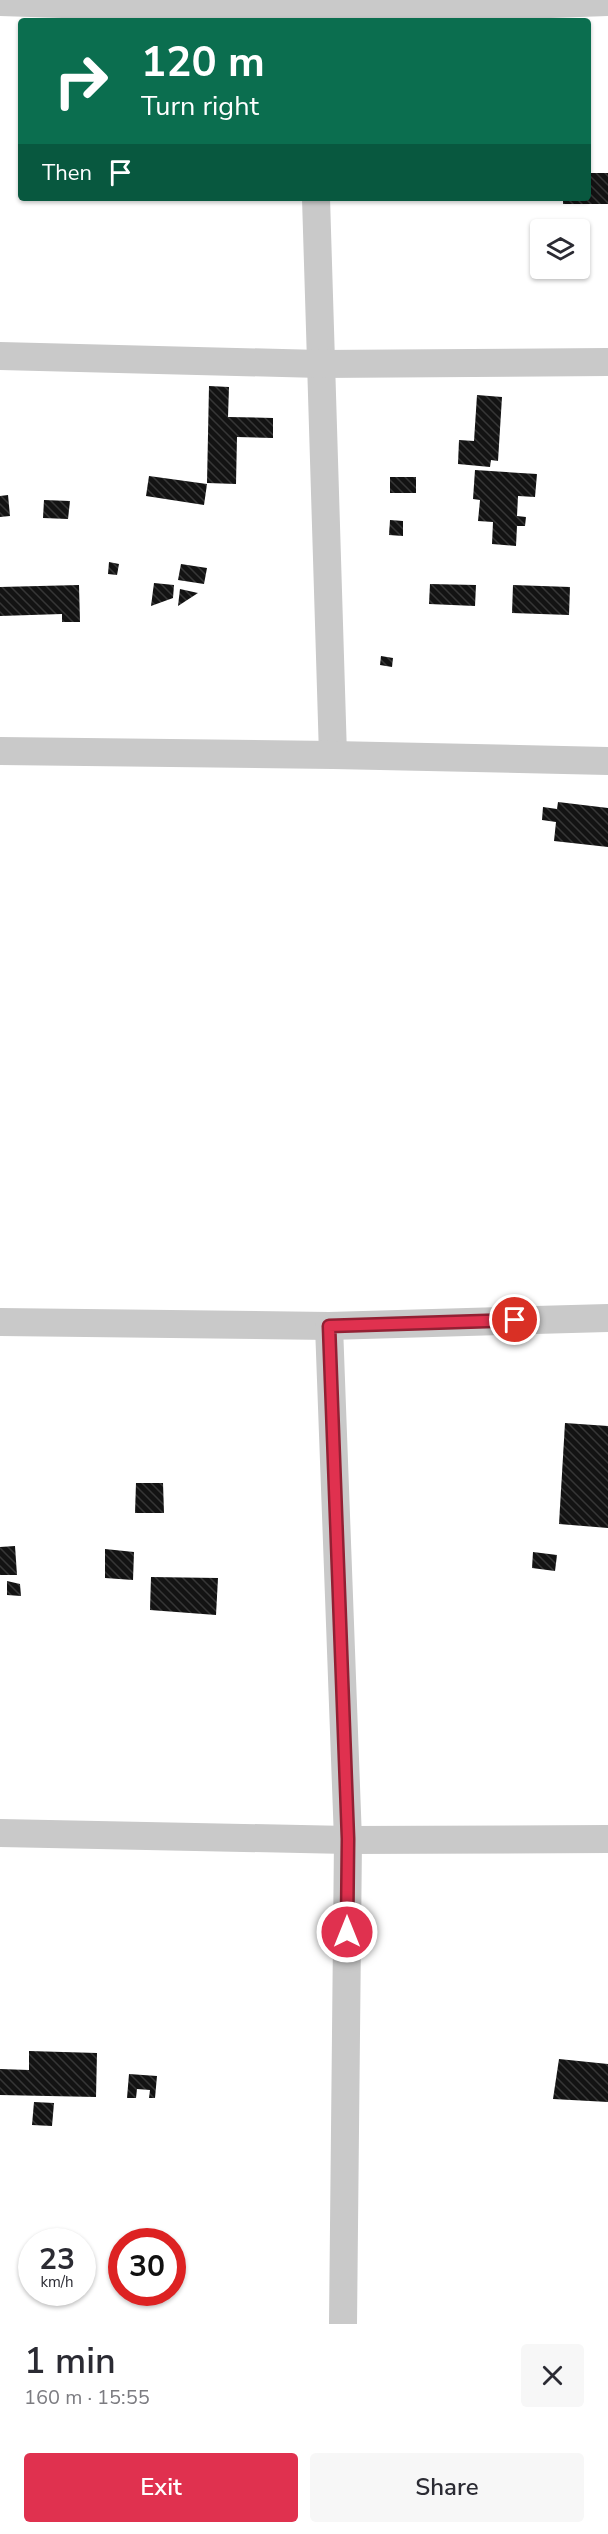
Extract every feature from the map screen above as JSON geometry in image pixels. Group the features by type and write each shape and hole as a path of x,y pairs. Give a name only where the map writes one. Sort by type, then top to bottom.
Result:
{"street":[{"path":"0,2 312,11 608,2"},
{"path":"316,201 333,754"},
{"path":"0,356 320,364 608,362"},
{"path":"0,751 333,754 608,761"},
{"path":"0,1322 329,1326 608,1318"},
{"path":"329,1326 348,1839 343,2324"},
{"path":"0,1833 348,1839 608,1839"}],"building":[{"path":"591,173 608,173 608,204 563,204 563,201 591,201"},
{"path":"209,386 229,387 228,417 273,418 273,438 237,437 236,484 207,483"},
{"path":"477,395 502,397 498,461 491,460 490,467 458,464 459,440 474,441"},
{"path":"475,470 537,474 535,497 518,496 517,516 526,517 525,526 517,526 516,546 492,544 493,522 478,521 480,500 473,499"},
{"path":"149,476 207,484 204,505 146,496"},
{"path":"390,477 416,477 416,493 390,493"},
{"path":"8,495 10,516 0,517 0,496"},
{"path":"44,500 70,501 68,519 43,518"},
{"path":"390,520 403,521 403,536 389,535"},
{"path":"109,562 119,564 117,575 108,574"},
{"path":"181,564 207,568 204,584 178,580"},
{"path":"154,583 174,585 173,598 151,606"},
{"path":"430,584 476,585 475,606 429,604"},
{"path":"79,585 80,622 62,622 62,614 0,616 0,587"},
{"path":"513,585 570,587 569,615 512,613"},
{"path":"180,589 198,593 178,606"},
{"path":"381,656 393,658 392,667 380,665"},
{"path":"558,802 608,808 608,847 554,841 556,822 542,820 543,807 557,809"},
{"path":"565,1423 608,1426 608,1528 559,1524"},
{"path":"136,1483 163,1483 164,1513 135,1513"},
{"path":"15,1546 17,1575 0,1575 0,1547"},
{"path":"105,1549 134,1552 133,1580 105,1578"},
{"path":"533,1552 557,1555 555,1571 532,1568"},
{"path":"151,1577 218,1578 216,1615 150,1610"},
{"path":"7,1581 20,1584 21,1596 7,1595"},
{"path":"29,2051 97,2053 96,2097 0,2095 0,2069 29,2070"},
{"path":"559,2059 608,2064 608,2102 553,2099"},
{"path":"129,2074 157,2076 155,2098 149,2098 150,2090 137,2089 136,2098 127,2098"},
{"path":"34,2102 54,2103 52,2126 32,2125"}],"route":[{"path":"347,1932 348,1839 329,1326 515,1320"}]}
